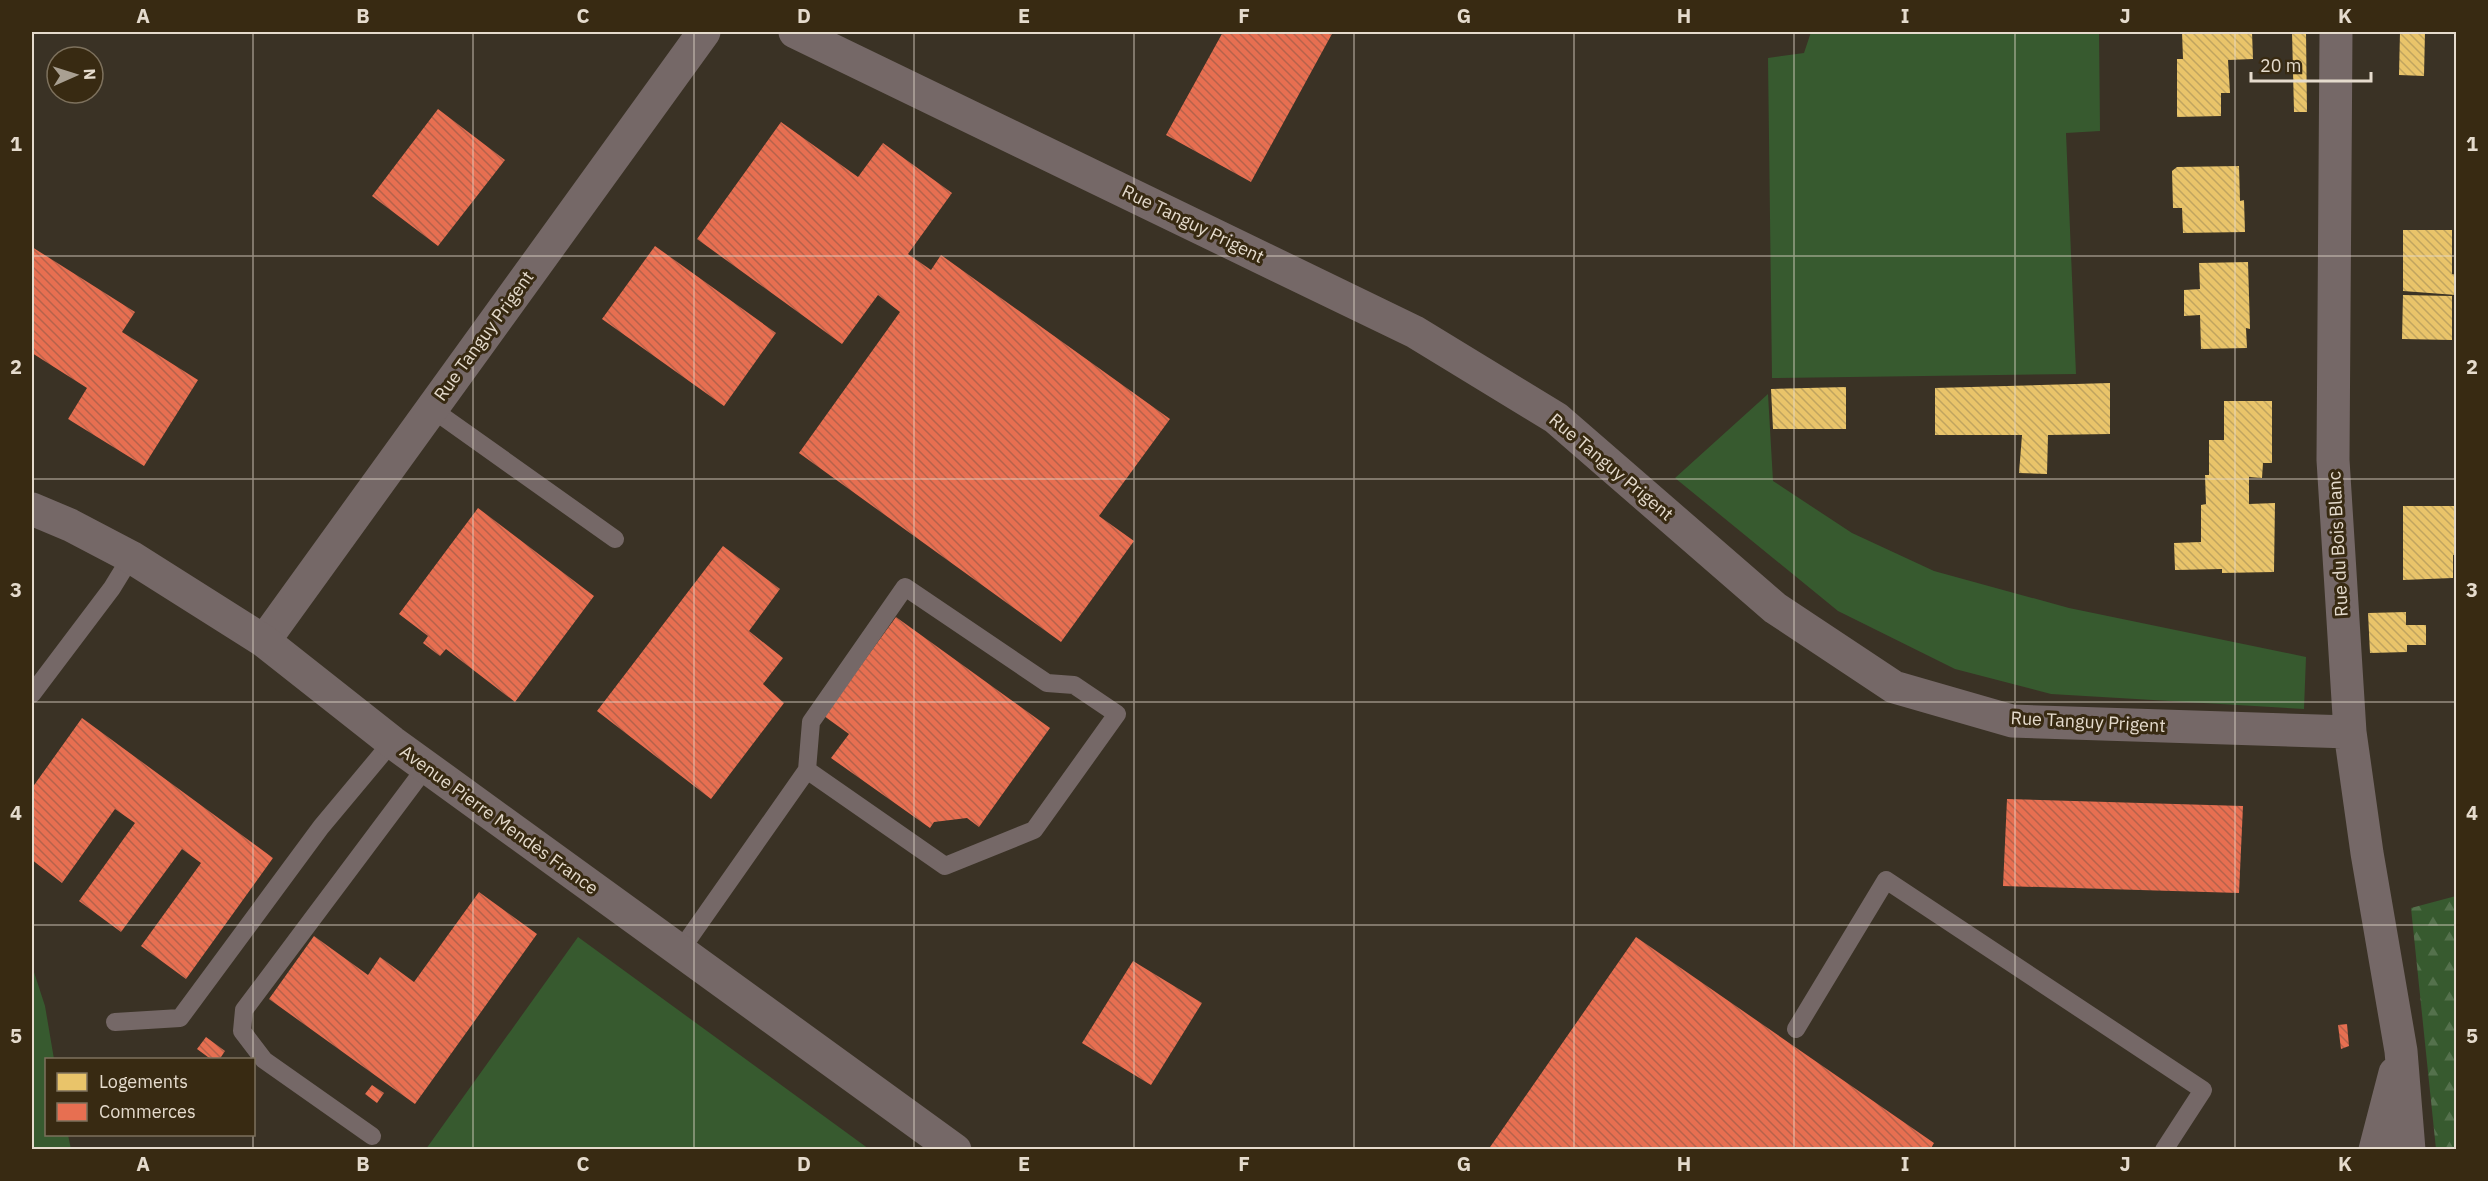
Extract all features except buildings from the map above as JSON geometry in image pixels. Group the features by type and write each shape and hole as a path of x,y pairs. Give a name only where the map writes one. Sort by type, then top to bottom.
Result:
{"street":[{"name":"Rue Tanguy Prigent","path":"264,641 704,32"},
{"name":"Rue Tanguy Prigent","path":"795,32 1415,332 1556,418 1775,608 1894,687 2012,721 2350,732"},
{"name":"Rue du Bois Blanc","path":"2336,32 2334,460 2350,732 2367,853 2401,1051 2409,1149"},
{"name":"Avenue Pierre Mendès France","path":"32,509 70,525 131,557 264,641 426,767 955,1149"},
{"name":"Rue du Bois Blanc","path":"2375,1149 2401,1051"}],"lane":[{"path":"432,409 615,539"},
{"path":"32,694 112,588 131,557"},
{"path":"681,951 807,770 811,722 905,587 1047,683 1074,684 1117,714 1034,830 945,866 807,770"},
{"path":"115,1023 180,1018 321,827 392,742"},
{"path":"372,1137 264,1060 242,1031 244,1010 426,767"},
{"path":"1796,1029 1886,879 2203,1090 2164,1149"}],"green space":[{"path":"1811,32 2099,32 2100,131 2066,133 2076,374 1772,378 1768,58 1804,53"},
{"path":"1768,394 1773,481 1852,533 1934,571 2069,608 2306,657 2304,709 2051,694 1955,669 1838,611 1675,478"},
{"path":"2456,896 2456,1149 2436,1149 2411,908"},
{"path":"578,937 869,1149 426,1149"},
{"path":"32,966 45,1006 54,1058 45,1058 45,1136 68,1136 71,1149 32,1149"}]}
